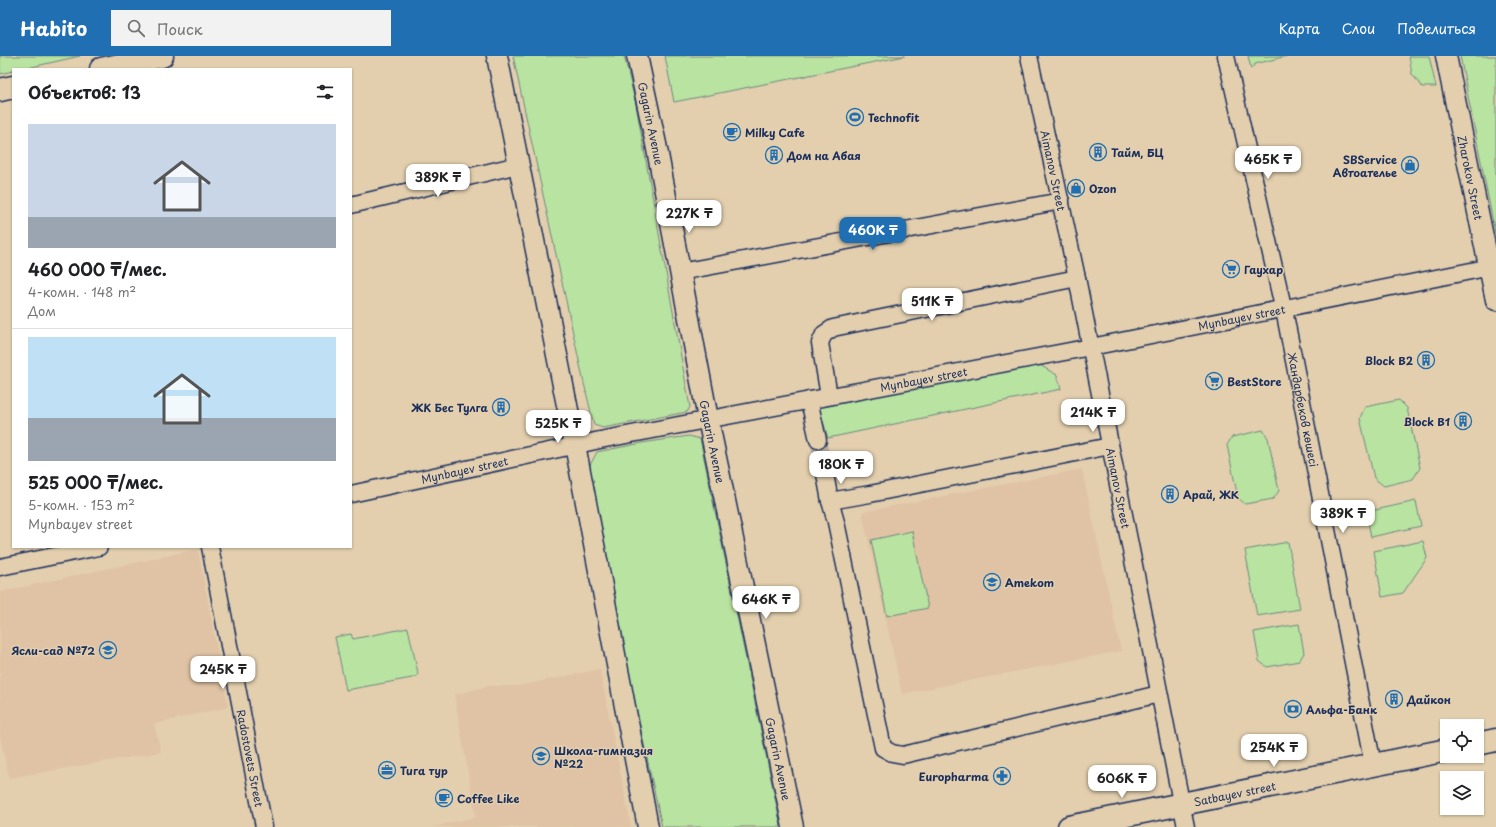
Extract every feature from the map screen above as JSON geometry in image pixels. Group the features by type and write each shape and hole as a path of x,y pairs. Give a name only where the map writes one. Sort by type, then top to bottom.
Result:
{"main road":[{"path":"112,68 122,67 162,56"},
{"path":"0,90 12,87"},
{"path":"1484,743 1496,740"},
{"name":"Satbayev street","path":"1069,827 1440,751"}],"street":[{"path":"496,56 575,445 648,827"},
{"name":"Gagarin Avenue","path":"637,56 708,419 793,827"},
{"name":"Aimanov Street","path":"1029,56 1077,278 1186,827"},
{"name":"Жандарбеков көшесі","path":"1226,56 1284,309 1373,765"},
{"name":"Zharokov Street","path":"1446,56 1493,267 1496,300"},
{"path":"352,205 518,165"},
{"path":"680,272 1061,201"},
{"name":"Mynbayev street","path":"352,494 575,445 1091,347 1493,267"},
{"path":"829,396 820,342 824,334 834,328 1077,278"},
{"path":"809,400 818,440"},
{"path":"830,501 878,493 1110,446"},
{"path":"825,474 883,748 892,753 903,755 1159,694"},
{"path":"0,567 94,548"},
{"name":"Radostovets Street","path":"210,548 264,827"}],"shaded area":[{"name":"Amekom","path":"1082,469 1121,651 902,694 862,512"},
{"name":"Ясли-сад №72","path":"198,549 228,707 154,724 161,752 9,778 0,737 0,592"},
{"name":"Школа-гимназия №22","path":"600,669 631,827 432,827 476,817 454,695 488,686 518,686"}],"green space":[{"path":"0,56 80,56 27,68 12,68 12,71 0,74"},
{"path":"513,56 624,56 636,105 690,407 687,412 603,428 594,425"},
{"path":"665,56 905,56 674,102"},
{"path":"1248,56 1287,56 1255,64 1251,69"},
{"path":"1409,56 1429,56 1436,87 1422,87 1412,74"},
{"path":"1460,56 1496,56 1496,237"},
{"path":"1036,363 1057,375 1061,389 828,438 819,408"},
{"path":"1399,400 1407,408 1420,468 1413,479 1384,486 1374,478 1360,418 1365,407"},
{"path":"1263,430 1268,438 1279,491 1273,499 1245,504 1238,498 1227,445 1232,437"},
{"path":"689,436 700,439 781,827 662,827 588,486 590,465 597,452"},
{"path":"1416,501 1421,526 1371,537 1366,512"},
{"path":"912,531 928,608 887,616 871,540"},
{"path":"1423,541 1427,558 1403,593 1382,597 1374,551"},
{"path":"1288,542 1300,609 1257,616 1245,550"},
{"path":"1299,624 1304,653 1299,661 1267,667 1259,661 1254,632"},
{"path":"408,628 418,673 417,676 346,690 335,637 351,634 353,639"}],"tunnel":[{"path":"818,440 825,474"}],"place":[{"name":"Technofit","path":"855,117"},
{"name":"Milky Cafe","path":"732,132"},
{"name":"Тайм, БЦ","path":"1098,152"},
{"name":"Дом на Абая","path":"774,155"},
{"name":"SBService Автоателье","path":"1410,165"},
{"name":"Ozon","path":"1076,188"},
{"name":"Гаухар","path":"1231,269"},
{"name":"Block B2","path":"1426,360"},
{"name":"BestStore","path":"1214,381"},
{"name":"ЖК Бес Тулга","path":"501,407"},
{"name":"Block B1","path":"1463,421"},
{"name":"Арай, ЖК","path":"1170,494"},
{"name":"Amekom","path":"992,582"},
{"name":"Ясли-сад №72","path":"108,650"},
{"name":"Дайкон","path":"1394,699"},
{"name":"Альфа-Банк","path":"1293,709"},
{"name":"Школа-гимназия №22","path":"541,756"},
{"name":"Тига тур","path":"387,770"},
{"name":"Europharma","path":"1002,776"},
{"name":"Coffee Like","path":"444,798"}]}
